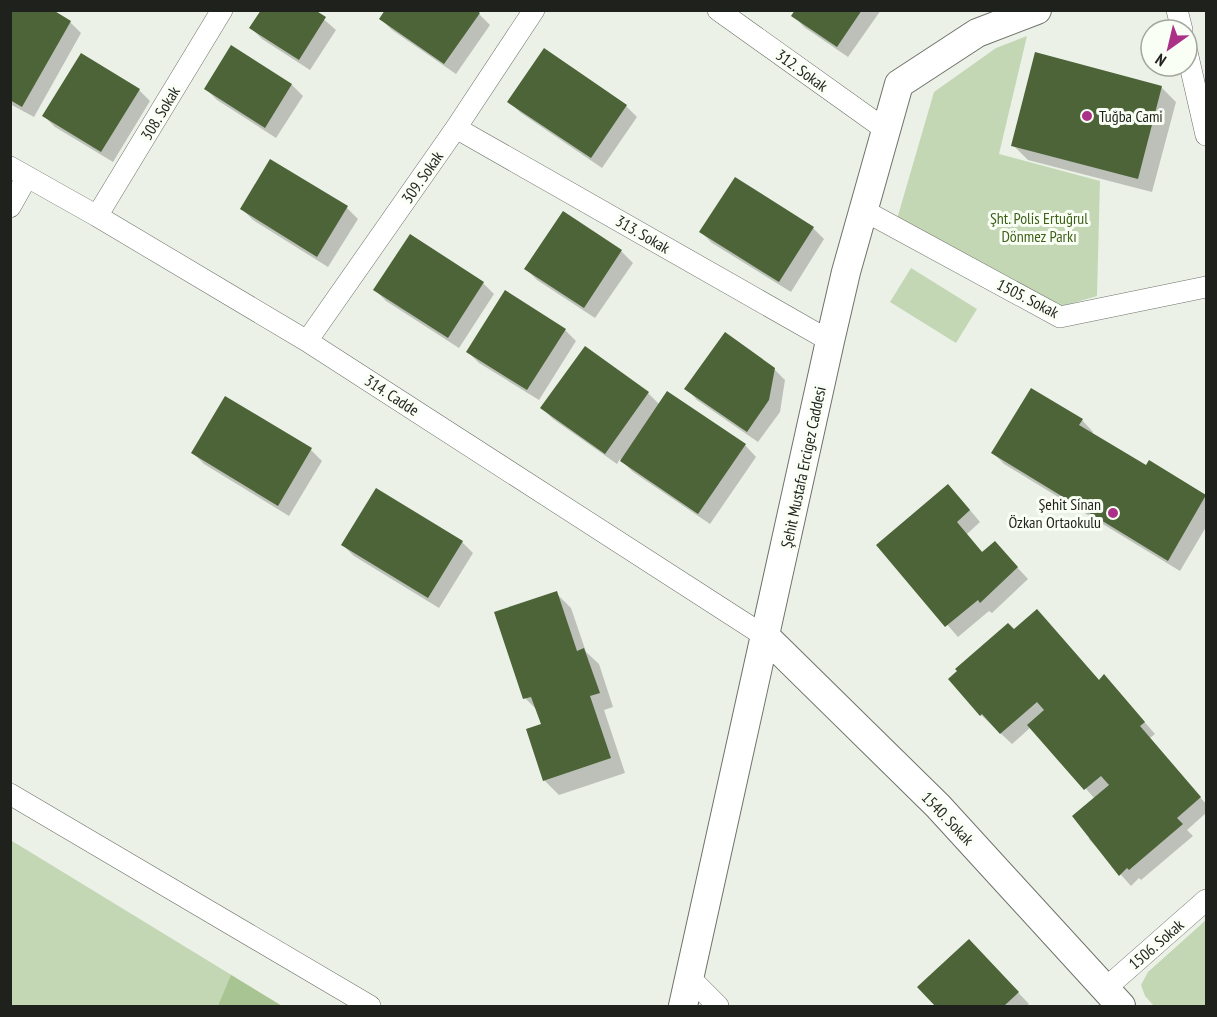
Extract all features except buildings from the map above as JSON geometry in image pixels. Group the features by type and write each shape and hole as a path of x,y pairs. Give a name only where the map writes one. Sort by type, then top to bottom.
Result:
{"main road":[{"name":"Şehit Mustafa Ercigez Caddesi","path":"683,1006 830,341 898,84 977,33 1036,10"},
{"name":"1540. Sokak","path":"766,637 938,806 1114,997"}],"street":[{"name":"308. Sokak","path":"97,216 222,10"},
{"name":"309. Sokak","path":"308,341 456,128 534,10"},
{"name":"312. Sokak","path":"718,10 886,130"},
{"path":"1193,78 1206,135"},
{"name":"313. Sokak","path":"456,128 830,341"},
{"name":"314. Cadde","path":"19,172 308,341 766,637"},
{"path":"10,207 19,172"},
{"name":"1505. Sokak","path":"863,210 1060,317 1206,287"},
{"path":"10,794 370,1006"},
{"name":"1506. Sokak","path":"1114,997 1206,900"},
{"path":"690,978 718,1006"}],"green space":[{"name":"Şht. Polis Ertuğrul Dönmez Parkı","path":"1027,36 999,154 1100,181 1097,296 1063,306 897,219 934,92 996,48"},
{"path":"911,268 977,309 956,343 890,302"},
{"path":"10,840 17,844 282,1006 11,1006"},
{"path":"1206,920 1206,1006 1154,1006 1145,996 1141,985 1148,972"},
{"path":"231,975 282,1006 218,1006"}],"place":[{"name":"Tuğba Cami","path":"1087,116"},
{"name":"Şehit Sinan Özkan Ortaokulu","path":"1113,513"}]}
